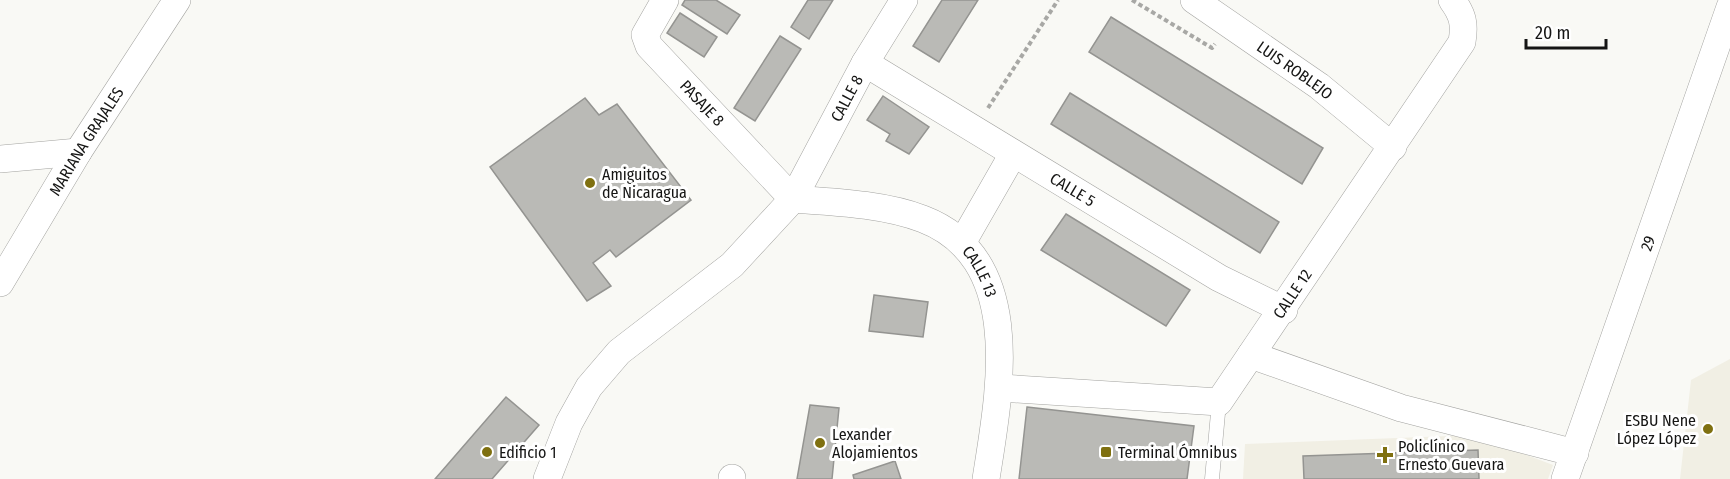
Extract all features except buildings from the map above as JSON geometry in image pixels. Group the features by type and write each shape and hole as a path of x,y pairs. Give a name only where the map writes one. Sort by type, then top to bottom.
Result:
{"street":[{"name":"MARIANA GRAJALES","path":"0,283 78,152 177,0"},
{"name":"PASAJE 8","path":"665,0 645,35 649,46 793,199"},
{"name":"CALLE 8","path":"547,479 569,423 589,387 604,369 619,352 732,265 793,199 865,63 904,0"},
{"name":"LUIS ROBLEJO","path":"1194,0 1319,86 1393,147"},
{"name":"CALLE 12","path":"1219,402 1284,310 1462,42 1464,27 1461,12 1452,0"},
{"name":"29","path":"1565,479 1730,7"},
{"name":"CALLE 5","path":"865,63 1219,278 1284,310"},
{"path":"0,159 78,152"},
{"path":"962,243 1014,154"},
{"name":"CALLE 13","path":"793,199 856,204 924,219 962,243 984,277 995,305 999,332 1000,388 986,479"},
{"path":"1251,355 1401,408 1575,453"},
{"path":"1000,388 1219,402"}],"lane":[{"path":"1212,479 1219,402"}],"path":[{"path":"975,128 1058,0"}],"shaded area":[{"name":"ESBU Nene López López","path":"1730,359 1730,479 1680,479 1691,380"},
{"name":"Policlínico Ernesto Guevara","path":"1474,435 1553,465 1548,479 1243,479 1245,444"}],"place":[{"name":"Amiguitos de Nicaragua","path":"590,183"},
{"name":"ESBU Nene López López","path":"1708,429"},
{"name":"Lexander Alojamientos","path":"820,443"},
{"name":"Edificio 1","path":"487,452"},
{"name":"Terminal Ómnibus","path":"1106,452"},
{"name":"Policlínico Ernesto Guevara","path":"1385,455"}]}
